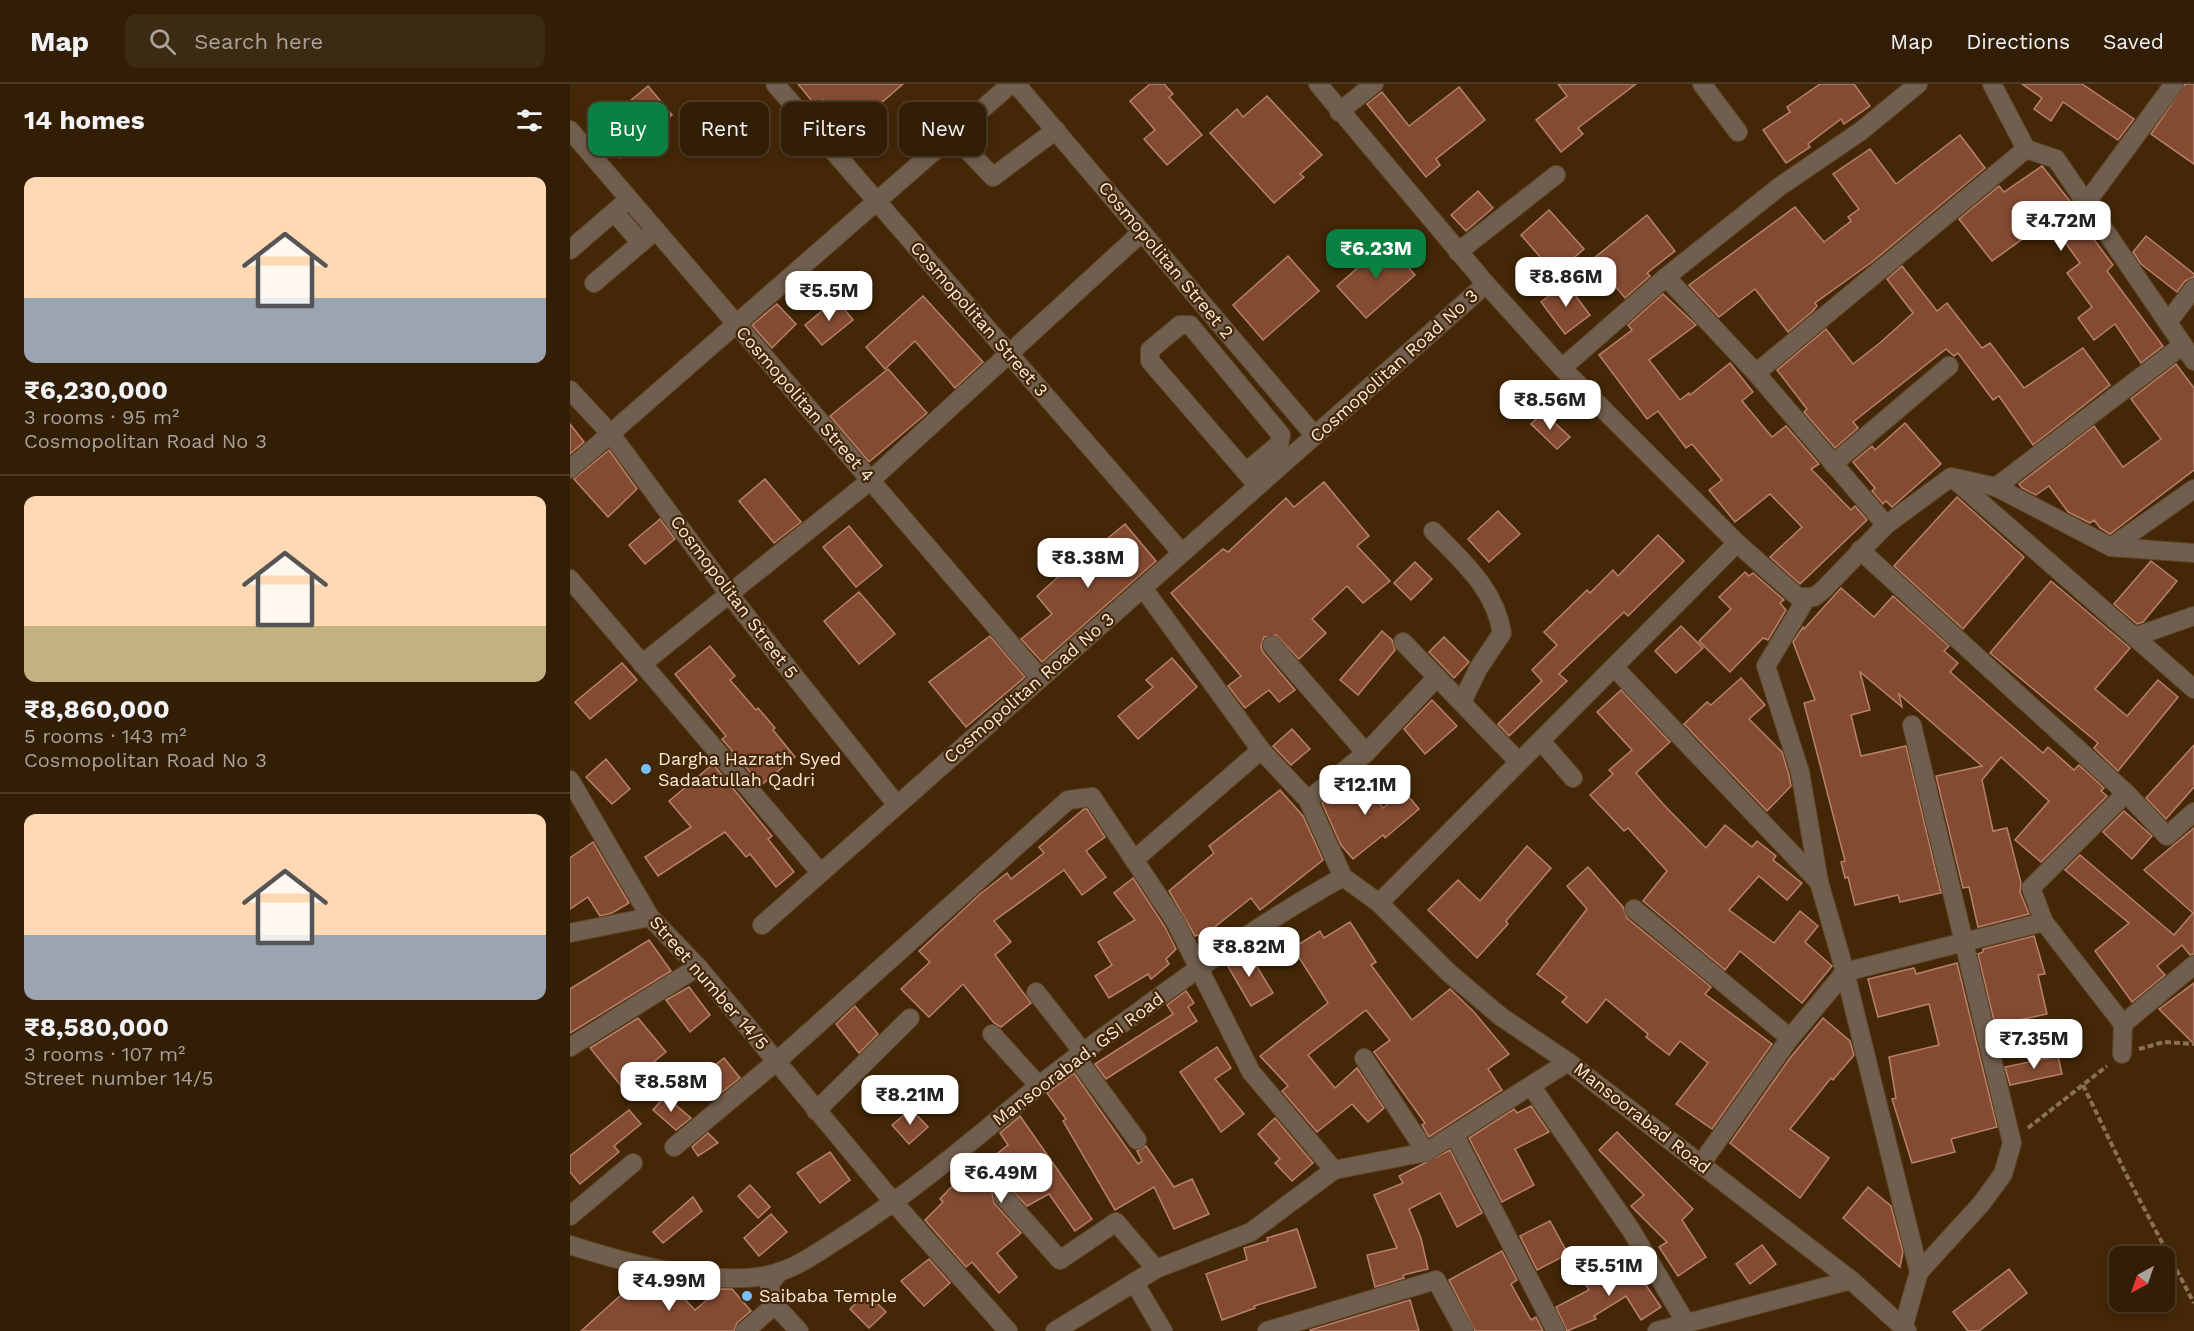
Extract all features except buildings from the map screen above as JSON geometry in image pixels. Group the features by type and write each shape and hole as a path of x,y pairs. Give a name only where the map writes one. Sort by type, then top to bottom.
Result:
{"street":[{"name":"Cosmopolitan Street 3","path":"776,84 1182,553"},
{"path":"986,106 1011,84"},
{"name":"Cosmopolitan Street 2","path":"1016,84 1315,436"},
{"path":"1318,84 1458,252 1562,368 1737,543 1790,592 1806,599"},
{"path":"1339,112 1374,84"},
{"path":"1702,84 1738,132"},
{"path":"1562,368 1666,277 1779,187 1861,131 1918,84"},
{"path":"1993,84 2026,149 2056,159 2194,361"},
{"path":"2086,203 2174,84"},
{"name":"Cosmopolitan Street 4","path":"570,130 1040,678"},
{"path":"973,156 993,177 1056,130"},
{"path":"1756,373 2026,149"},
{"path":"570,469 929,156"},
{"path":"1458,252 1556,175"},
{"path":"570,250 629,199"},
{"path":"614,212 641,243"},
{"path":"594,283 656,230"},
{"path":"642,664 871,480 1142,232"},
{"path":"1666,277 1756,373 1886,525"},
{"name":"Cosmopolitan Road No 3","path":"762,925 1486,284"},
{"path":"2168,322 2194,288"},
{"path":"1246,472 1279,444 1281,435 1190,325 1180,325 1150,350 1150,361 1258,486"},
{"path":"1996,487 2183,345"},
{"path":"1833,464 1949,366"},
{"name":"Cosmopolitan Street 5","path":"570,390 610,433 729,594 897,805"},
{"path":"1951,477 2194,689"},
{"path":"1905,1330 1919,1272 1845,972 1818,882 1800,772 1766,666 1806,599 1822,590 1886,525 1951,477 1996,487 2111,547 2194,553"},
{"path":"2111,547 2194,489"},
{"path":"1433,531 1486,587 1499,612 1502,633 1478,669 1461,702"},
{"path":"1143,588 1262,750 1308,800 1343,877 1379,903 1737,543"},
{"path":"1860,550 2126,792 2168,836 2194,812"},
{"path":"570,579 820,872"},
{"path":"2134,637 2194,616"},
{"path":"1403,642 1518,761"},
{"path":"1272,645 1366,753"},
{"path":"1614,667 1818,882"},
{"path":"1308,800 1366,753 1437,677"},
{"path":"1912,725 2012,1143 2003,1174 1981,1204 1919,1272"},
{"path":"1541,741 1573,778"},
{"path":"1134,860 1262,750"},
{"name":"Street number 14/5","path":"570,780 650,917 698,967 894,1203 1008,1331"},
{"path":"2122,1053 2123,1024 2044,922 2031,888 2126,792"},
{"path":"674,1147 777,1061 1068,800 1092,797 1175,921 1251,1072 1334,1170"},
{"name":"Mansoorabad, GSI Road","path":"570,1245 623,1262 725,1277 746,1278 779,1272 817,1252 894,1203 1080,1054 1199,968 1307,897 1343,877"},
{"name":"Mansoorabad Road","path":"1379,903 1448,972 1491,1008 1568,1062 1701,1164 1851,1281 1905,1330"},
{"path":"1634,909 1790,1038"},
{"path":"570,933 650,917"},
{"path":"1701,1164 1790,1038 1845,972 2044,922"},
{"path":"2123,1024 2194,965"},
{"path":"570,1047 698,967"},
{"path":"1036,992 1137,1140"},
{"path":"816,1111 910,1018"},
{"path":"992,1034 1039,1086"},
{"path":"1364,1058 1426,1152"},
{"path":"1055,1331 1156,1269 1251,1232 1334,1170 1426,1152 1455,1136 1568,1062"},
{"path":"1531,1086 1631,1230 1686,1323"},
{"path":"1455,1136 1556,1331"},
{"path":"570,1216 633,1163"},
{"path":"1003,1196 1060,1260 1116,1222 1156,1269"},
{"path":"779,1272 770,1285 775,1305 799,1331"},
{"path":"1267,1331 1436,1280 1464,1331"},
{"path":"1657,1331 1851,1281"},
{"path":"1134,1282 1163,1331"},
{"path":"745,1331 775,1305"}],"path":[{"path":"2010,1135 2027,1129 2052,1112 2122,1053 2164,1042 2194,1044"},
{"path":"2083,1085 2127,1176 2194,1303"}],"place":[{"name":"Dargha Hazrath Syed Sadaatullah Qadri","path":"646,769"},
{"name":"Saibaba Temple","path":"747,1296"}]}
